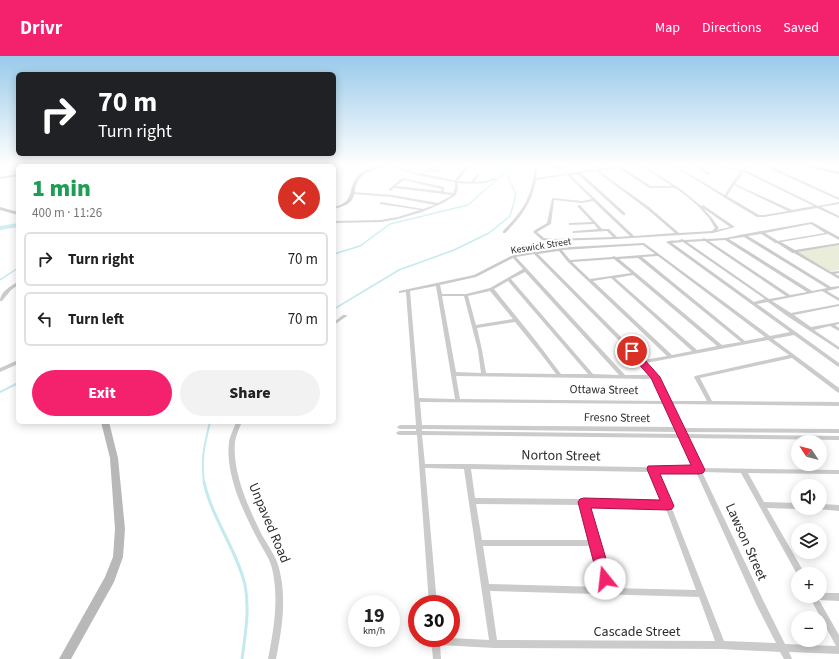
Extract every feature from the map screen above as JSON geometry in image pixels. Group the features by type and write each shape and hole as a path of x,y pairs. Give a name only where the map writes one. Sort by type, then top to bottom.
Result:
{"street":[{"path":"336,207 348,204 352,199 353,193"},
{"path":"355,193 392,196 439,204"},
{"path":"444,193 455,194"},
{"path":"504,232 520,216 533,193"},
{"path":"587,193 633,237"},
{"path":"601,193 624,214"},
{"path":"629,193 678,234"},
{"path":"594,200 582,202 552,199 549,224 535,232 540,237 549,240 678,234 716,231 733,227 684,193"},
{"path":"719,193 758,216 792,212 839,203"},
{"path":"725,197 727,193"},
{"path":"752,193 792,212"},
{"path":"790,193 839,217"},
{"path":"828,193 839,198"},
{"path":"336,222 381,221 424,210 449,200 455,194"},
{"path":"693,200 713,221 717,228 716,231"},
{"path":"381,203 424,210"},
{"path":"579,206 601,230"},
{"path":"0,208 16,213"},
{"path":"570,224 594,223"},
{"path":"839,239 812,223 726,239 682,240 668,242 839,365"},
{"path":"574,232 608,230 616,238"},
{"path":"761,232 839,278"},
{"path":"776,242 829,233"},
{"path":"744,235 832,289"},
{"path":"704,239 790,296"},
{"path":"726,239 811,292"},
{"path":"682,240 839,349"},
{"name":"Keswick Street","path":"401,292 408,292 475,276 513,256 560,250 641,244 658,254"},
{"path":"793,252 839,244"},
{"path":"560,250 569,261 671,357"},
{"name":"Lawson Street","path":"535,253 643,362 655,377 760,603 788,659"},
{"path":"569,261 658,254 839,391"},
{"path":"513,256 623,376"},
{"path":"638,256 746,342"},
{"path":"614,257 721,347"},
{"path":"440,295 466,295 491,289 526,270"},
{"path":"830,273 839,272"},
{"path":"590,280 635,274"},
{"path":"612,277 696,352"},
{"path":"509,279 592,376"},
{"path":"0,300 12,286 16,284"},
{"path":"438,284 455,374 458,400"},
{"path":"753,303 839,287"},
{"path":"491,289 537,344 559,375"},
{"path":"823,290 839,300"},
{"path":"408,292 432,595"},
{"path":"466,295 475,326 484,374"},
{"path":"789,315 839,305"},
{"path":"336,323 345,316"},
{"path":"475,326 516,320"},
{"path":"810,330 839,323"},
{"path":"831,325 839,330"},
{"path":"643,362 794,333"},
{"path":"710,402 697,377 793,356"},
{"path":"0,370 16,363"},
{"path":"455,374 655,377"},
{"name":"Ottawa Street","path":"417,400 839,404"},
{"path":"65,659 110,579 118,556 120,529 114,458 106,424"},
{"name":"Unpaved Road","path":"238,424 232,442 232,457 238,481 249,514 273,560 277,572 279,596 276,641 272,659"},
{"name":"Fresno Street","path":"399,430 681,433 839,438"},
{"name":"Fresno Street","path":"681,433 839,431"},
{"name":"Norton Street","path":"422,466 652,469 744,472 839,472"},
{"path":"467,466 494,644"},
{"path":"652,469 668,506 721,645"},
{"path":"744,472 797,567"},
{"path":"472,501 584,502 668,506"},
{"path":"584,502 608,591"},
{"path":"763,505 791,506"},
{"path":"827,507 839,508"},
{"path":"479,543 595,543"},
{"path":"486,587 702,594"},
{"path":"827,597 839,597"},
{"path":"818,603 839,643"},
{"name":"Cascade Street","path":"460,642 494,644 721,645 839,650"},
{"path":"436,647 437,659"}],"green space":[{"path":"839,245 839,270 829,272 797,252"}],"waterway":[{"path":"336,253 360,246 390,224 468,205 481,193"},
{"path":"336,308 399,270 454,250 489,233 510,216 516,193"},
{"path":"0,228 16,225"},
{"path":"0,280 16,269"},
{"path":"0,392 16,384"},
{"path":"204,483 204,452 210,424"},
{"path":"204,482 213,509 236,559 245,585 247,613 242,659"}],"route":[{"path":"605,579 584,502 668,506 652,469 699,470 655,377 632,351"}]}
